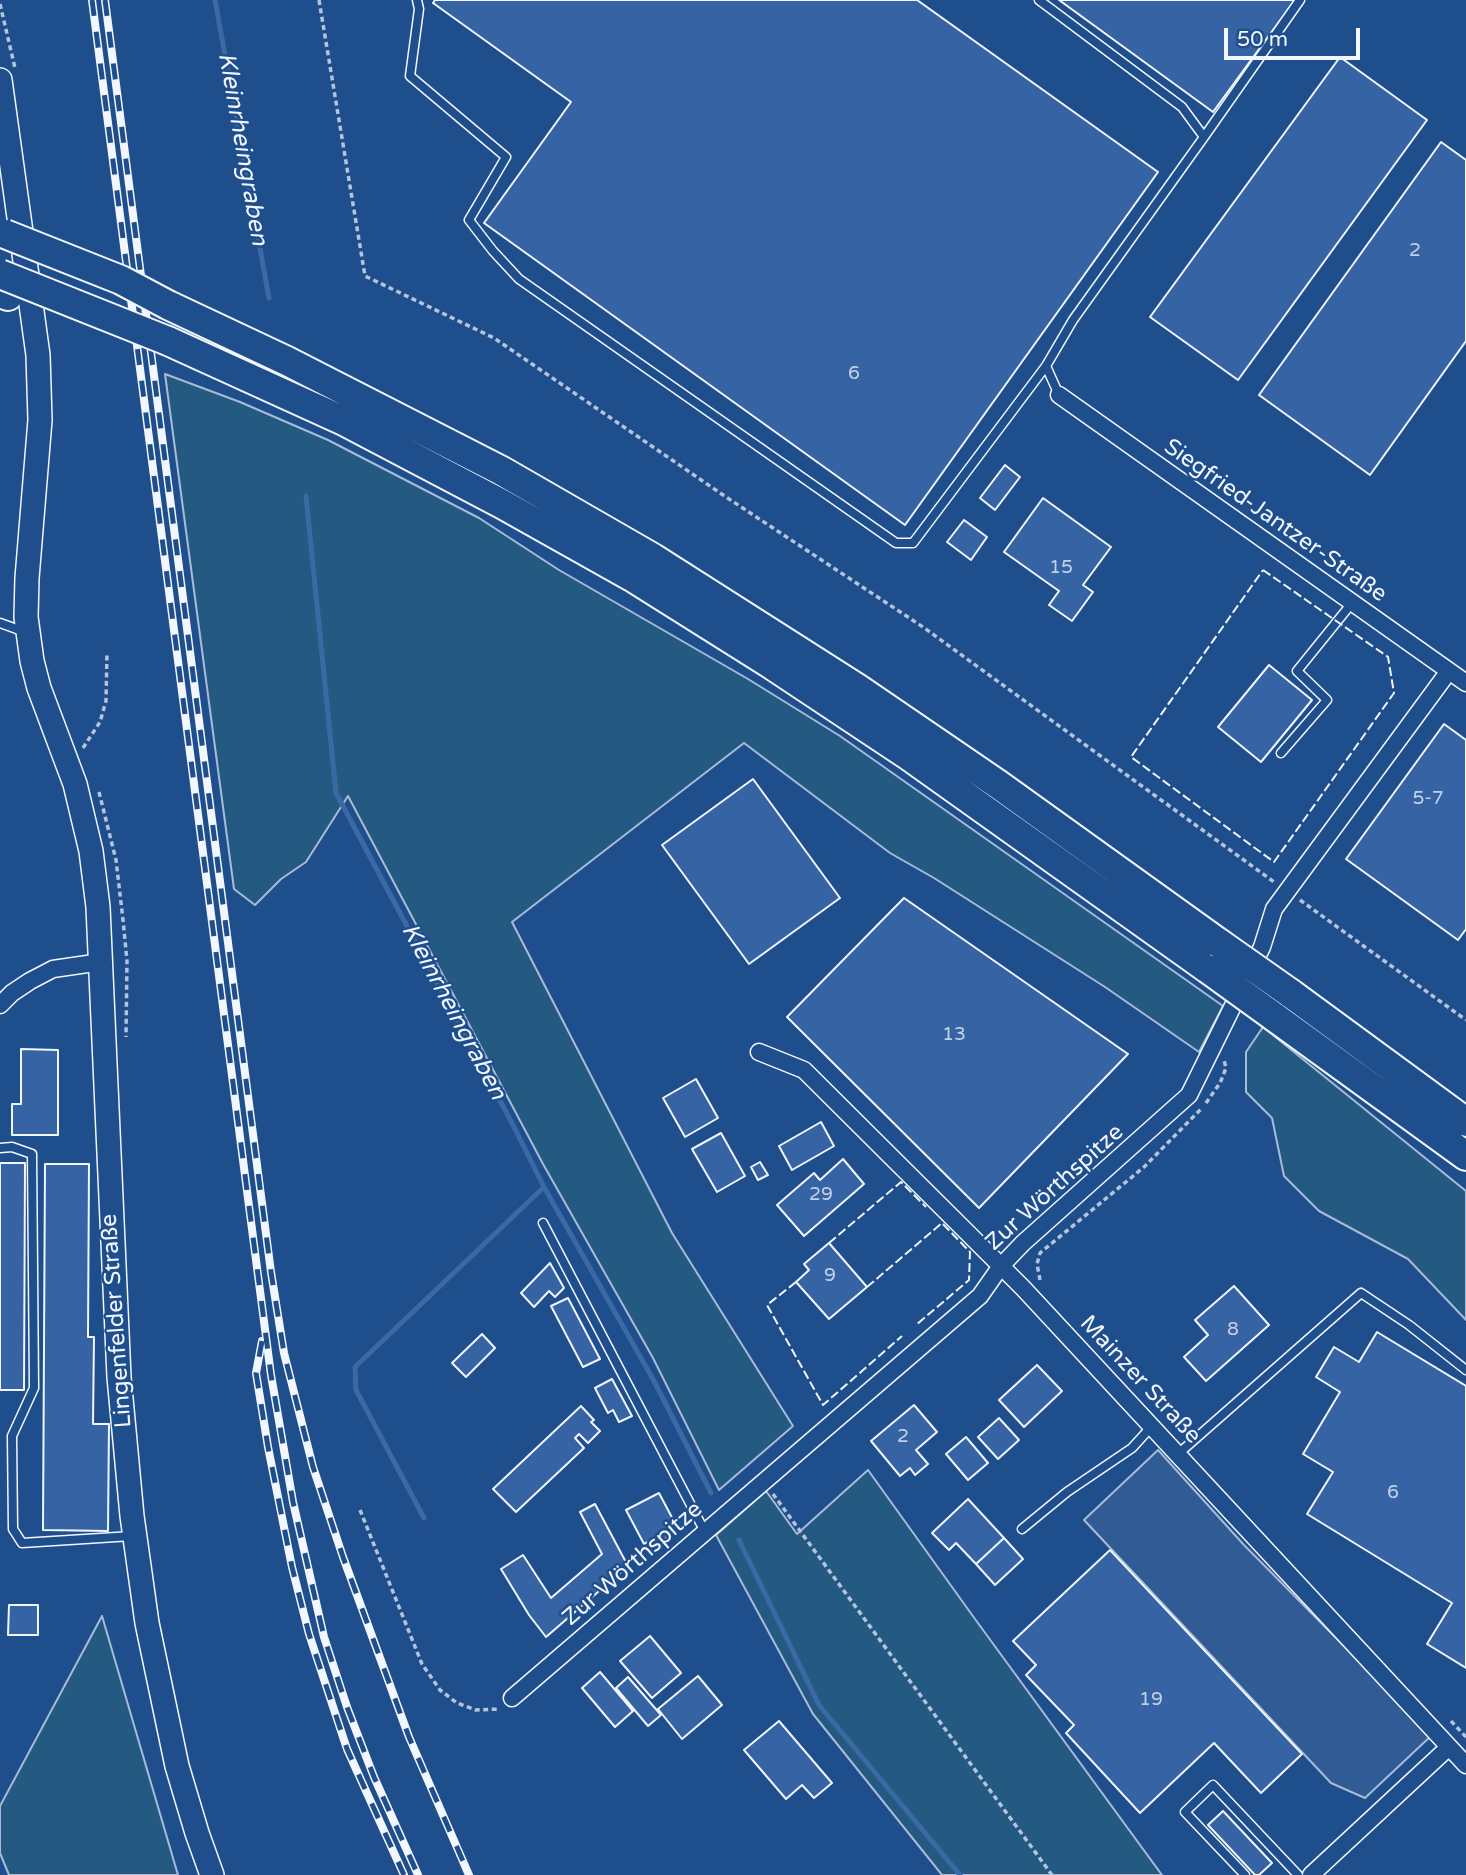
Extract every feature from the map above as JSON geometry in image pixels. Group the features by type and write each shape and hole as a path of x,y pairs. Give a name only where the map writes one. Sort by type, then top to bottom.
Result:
{"highway":[{"path":"2,260 167,305 287,361 502,471 653,558 857,688 1009,792 1466,1122"},
{"path":"2,260 107,316 359,428 632,577 909,756 1466,1156"}],"main road":[{"name":"Lingenfelder Straße","path":"0,80 37,355 40,420 27,578 27,633 39,688 68,761 91,851 101,962 119,1377 135,1536 147,1623 177,1766 212,1875"}],"street":[{"name":"Siegfried-Jantzer-Straße","path":"1059,395 1466,683"},
{"name":"Zur Wörthspitze","path":"512,1698 980,1296 1001,1266 1189,1096 1262,947 1274,909 1449,671"},
{"path":"0,1005 12,993 53,969 101,962"},
{"name":"Mainzer Straße","path":"759,1052 804,1070 1001,1266 1466,1765"},
{"path":"1311,1875 1449,1747"}],"lane":[{"path":"417,0 419,9 410,76 506,157 469,220 493,251 520,279 896,543 913,543 1046,366 1073,320 1300,0"},
{"path":"1039,0 1182,107 1204,137"},
{"path":"1046,366 1059,395"},
{"path":"1281,753 1327,700 1297,671 1352,603"},
{"path":"0,623 27,633"},
{"path":"0,1148 12,1147 32,1154 34,1388 12,1436 13,1529 22,1543 135,1536"},
{"path":"543,1223 705,1531"},
{"path":"1178,1454 1362,1293 1409,1325 1466,1370"},
{"path":"1022,1529 1067,1492 1132,1448 1152,1426"},
{"path":"1245,1875 1185,1812 1213,1786 1298,1875"}],"path":[{"path":"319,0 365,276 494,338 726,497 923,627 1466,1020"},
{"path":"68,761 83,748 100,722 106,701 107,652"},
{"path":"1048,1289 1038,1279 1037,1264 1040,1254 1144,1167 1195,1117 1220,1083 1226,1068 1223,1054 1215,1043"},
{"path":"764,1481 1052,1875"},
{"path":"360,1510 422,1664 440,1690 457,1703 476,1710 500,1709 512,1698"},
{"path":"1447,1717 1466,1737"}],"shaded area":[{"path":"165,374 240,402 328,440 479,518 559,570 748,679 840,736 1223,1006 1199,1052 1105,987 890,853 744,743 512,922 672,1233 793,1426 719,1490 653,1358 543,1164 348,796 306,862 281,879 255,905 234,889"},
{"path":"1263,1027 1466,1191 1466,1320 1408,1259 1319,1211 1284,1176 1272,1118 1246,1092 1246,1052"},
{"path":"1158,1450 1244,1545 1432,1735 1365,1798 1331,1783 1084,1520"},
{"path":"868,1470 1162,1875 942,1875 813,1714 716,1535 766,1491 797,1534"},
{"path":"102,1616 178,1875 9,1875 0,1853 0,1806"}],"building":[{"path":"435,0 917,0 1158,172 905,525 484,223 571,102 433,3"},
{"path":"1059,0 1295,0 1213,112"},
{"path":"1340,57 1427,120 1238,380 1150,317"},
{"path":"1441,142 1466,160 1466,341 1370,475 1259,395"},
{"path":"1005,465 1020,477 995,510 980,498"},
{"path":"1043,498 1111,547 1083,585 1093,592 1072,621 1049,605 1059,591 1004,552"},
{"path":"964,520 987,537 971,560 947,542"},
{"path":"1269,665 1312,700 1261,762 1218,727"},
{"path":"1444,724 1466,740 1466,929 1458,940 1346,859"},
{"path":"753,779 840,898 749,964 662,845"},
{"path":"904,898 1128,1054 979,1208 787,1017"},
{"path":"21,1049 58,1050 58,1135 12,1135 12,1104 21,1104"},
{"path":"696,1079 718,1118 685,1137 663,1098"},
{"path":"821,1122 834,1146 792,1170 779,1146"},
{"path":"721,1133 745,1176 717,1192 692,1149"},
{"path":"843,1159 864,1184 804,1236 777,1205 814,1173 820,1180"},
{"path":"760,1162 768,1175 758,1180 751,1167"},
{"path":"0,1163 25,1163 24,1390 0,1390"},
{"path":"45,1164 89,1164 88,1337 94,1337 93,1424 109,1424 108,1531 43,1530"},
{"path":"829,1243 867,1287 829,1319 796,1282 809,1270 804,1264"},
{"path":"550,1263 564,1288 555,1297 549,1291 534,1307 521,1293"},
{"path":"1234,1286 1269,1325 1206,1381 1184,1357 1208,1335 1195,1320"},
{"path":"568,1298 600,1359 583,1367 551,1306"},
{"path":"1377,1332 1466,1386 1466,1668 1427,1644 1452,1603 1307,1514 1333,1472 1303,1454 1340,1392 1316,1377 1334,1347 1359,1362"},
{"path":"482,1334 495,1348 466,1377 452,1363"},
{"path":"1037,1365 1062,1391 1024,1427 999,1400"},
{"path":"612,1379 632,1416 619,1422 613,1410 608,1413 595,1388"},
{"path":"914,1405 937,1432 916,1450 928,1464 915,1475 910,1468 900,1476 871,1441"},
{"path":"581,1406 600,1431 588,1443 579,1434 575,1438 584,1448 516,1512 493,1489"},
{"path":"999,1418 1019,1440 998,1459 978,1437"},
{"path":"966,1437 988,1463 968,1480 946,1454"},
{"path":"659,1493 677,1527 667,1532 670,1536 656,1544 654,1539 644,1544 626,1510"},
{"path":"968,1499 1004,1538 976,1564 956,1543 949,1550 932,1533"},
{"path":"595,1504 628,1566 546,1637 501,1569 523,1555 551,1598 602,1554 580,1512"},
{"path":"1004,1538 1023,1559 995,1585 976,1564"},
{"path":"1110,1550 1302,1754 1261,1793 1214,1743 1140,1813 1066,1733 1074,1725 1026,1675 1036,1665 1013,1641"},
{"path":"9,1605 38,1605 38,1635 8,1635"},
{"path":"650,1636 681,1673 652,1698 620,1661"},
{"path":"600,1672 633,1711 615,1727 582,1688"},
{"path":"698,1676 722,1705 682,1739 658,1709"},
{"path":"628,1677 661,1715 648,1726 616,1688"},
{"path":"779,1721 832,1783 814,1798 802,1785 786,1799 744,1750"},
{"path":"1223,1811 1272,1863 1259,1875 1255,1875 1208,1825"}],"waterway":[{"name":"Kleinrheingraben","path":"215,0 269,298"},
{"name":"Kleinrheingraben","path":"306,496 336,793 544,1187 654,1381 711,1493"},
{"path":"424,1518 356,1390 355,1367 544,1187"},
{"name":"Kleinrheingraben","path":"739,1540 819,1705 960,1875"}],"railway":[{"path":"92,0 271,1375 293,1502 324,1637 347,1707 374,1777 418,1875"},
{"path":"105,0 271,1272 284,1353 313,1467 343,1557 409,1737 469,1875"},
{"path":"262,1341 256,1373 292,1567 309,1634 347,1749 404,1875"}],"fence":[{"path":"1263,570 1388,657 1394,693 1274,862 1131,757 1263,570"},
{"path":"829,1243 901,1182 926,1207"},
{"path":"867,1287 942,1223 970,1252 969,1280 916,1325"},
{"path":"796,1282 767,1305 823,1405 902,1336"}]}
